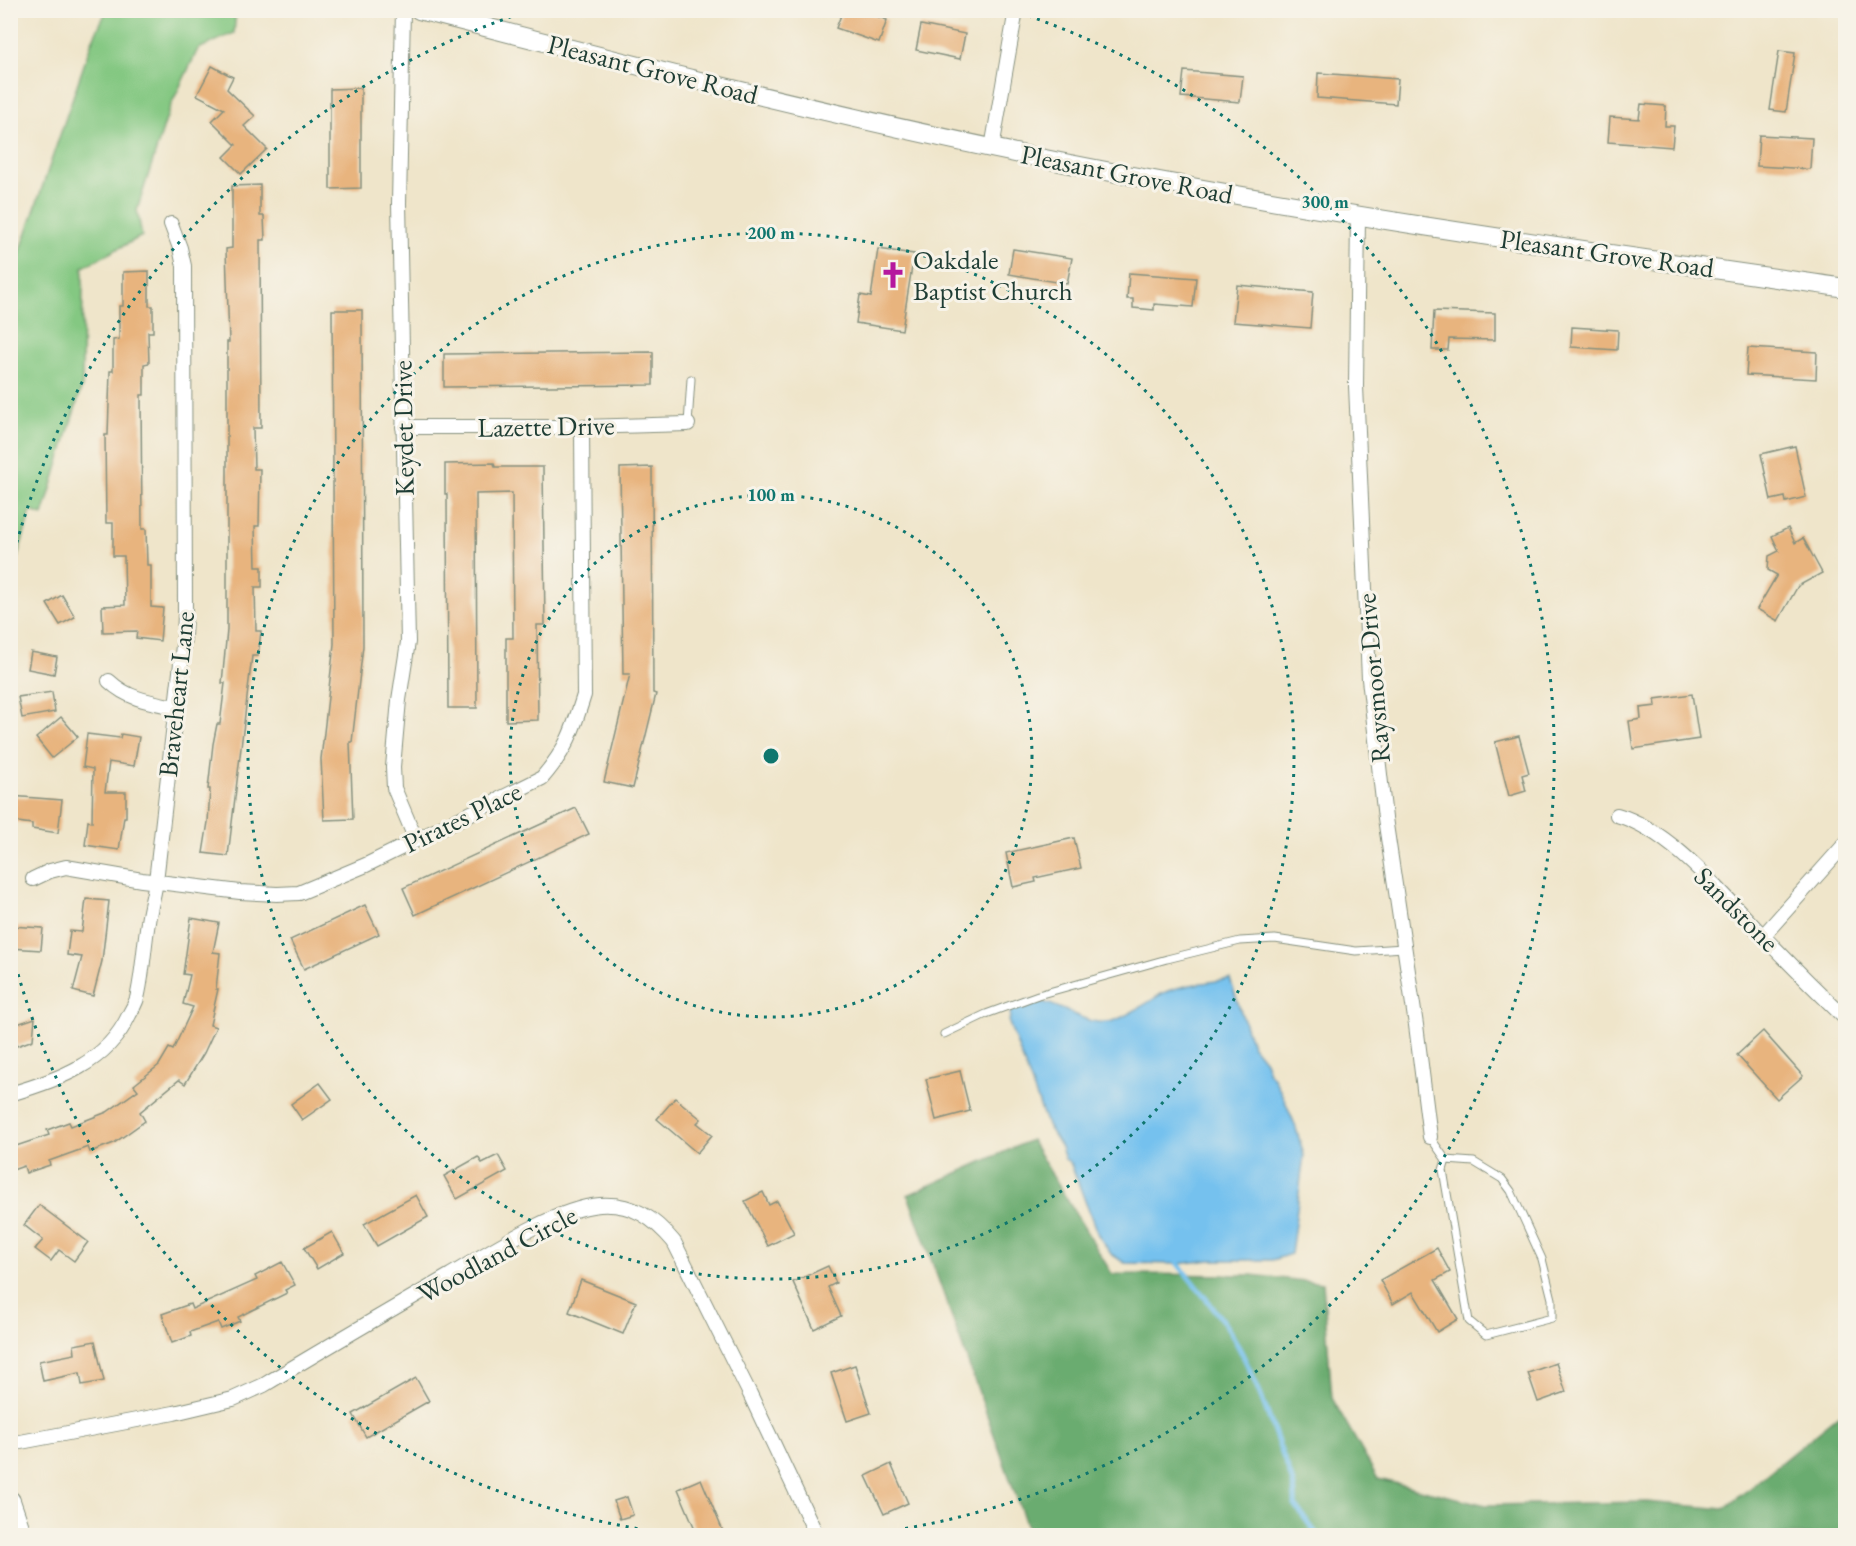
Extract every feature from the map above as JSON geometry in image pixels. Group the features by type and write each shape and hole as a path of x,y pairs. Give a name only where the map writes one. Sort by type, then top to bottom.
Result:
{"main road":[{"path":"10,1502 22,1536"}],"street":[{"name":"Keydet Drive","path":"403,10 399,204 408,642 399,700 393,767 394,788 416,840"},
{"name":"Pleasant Grove Road","path":"418,10 852,117 992,148 1265,201 1845,288"},
{"path":"992,148 1016,10"},
{"name":"Raysmoor Drive","path":"1358,216 1356,386 1369,679 1385,818 1430,1137"},
{"name":"Braveheart Lane","path":"10,1094 65,1075 83,1066 114,1040 123,1028 138,997 148,920 156,881 184,638 184,266 171,224"},
{"name":"Lazette Drive","path":"403,428 688,424"},
{"name":"Pirates Place","path":"33,879 66,867 240,892 299,893 366,865 542,778 571,737 584,695 582,427"},
{"path":"109,681 121,692 141,700 175,707"},
{"name":"Sandstone","path":"1617,815 1634,820 1664,840 1699,869 1845,1019"},
{"path":"1763,936 1845,843"},
{"name":"Woodland Circle","path":"10,1444 174,1413 233,1399 264,1385 472,1262 544,1223 566,1212 590,1206 614,1205 647,1215 660,1225 674,1242 750,1394 817,1536"}],"lane":[{"path":"688,424 691,379"},
{"path":"944,1034 986,1014 1038,995 1240,941 1275,939 1356,951 1404,948"},
{"path":"1430,1137 1446,1160"},
{"path":"1446,1160 1474,1162 1502,1179 1511,1191 1542,1259 1552,1299 1552,1318 1486,1335 1469,1321 1443,1170 1446,1160"}],"green space":[{"path":"107,10 236,11 234,33 198,49 170,107 137,210 142,236 83,267 82,386 43,515 31,511 11,579 11,279 92,41"},
{"path":"1031,1140 1112,1274 1251,1275 1323,1283 1332,1398 1378,1479 1486,1505 1647,1502 1724,1509 1845,1410 1845,1535 1030,1535 908,1195"}],"water":[{"path":"1230,979 1252,1045 1265,1061 1285,1101 1304,1155 1291,1254 1272,1260 1211,1260 1178,1264 1125,1263 1111,1254 1098,1235 1071,1164 1065,1159 1061,1147 1047,1125 1009,1023 1011,1009 1027,1002 1043,1002 1093,1021 1113,1021 1173,989"}],"building":[{"path":"843,10 860,10 887,20 879,43 836,28"},
{"path":"921,25 965,34 960,59 916,50"},
{"path":"1779,51 1795,53 1786,112 1770,110"},
{"path":"212,66 233,77 227,89 255,116 244,126 267,149 241,174 224,157 236,145 212,121 224,109 197,95"},
{"path":"1184,71 1243,76 1240,102 1181,97"},
{"path":"1318,73 1398,79 1396,104 1317,98"},
{"path":"361,88 361,188 330,189 330,89"},
{"path":"1641,104 1666,106 1665,126 1674,126 1672,147 1608,142 1610,117 1639,119"},
{"path":"1759,135 1812,138 1810,169 1757,166"},
{"path":"260,185 260,216 264,216 265,240 260,240 261,428 253,428 254,469 260,469 259,526 255,526 256,567 262,567 262,587 255,587 256,631 261,631 258,656 252,656 228,856 203,853 208,822 210,789 208,789 213,744 217,724 220,724 225,683 222,683 227,630 227,342 229,342 226,249 232,248 232,186"},
{"name":"Oakdale Baptist Church","path":"878,249 914,254 902,330 856,323 860,295 871,297"},
{"path":"1013,249 1072,258 1067,284 1009,274"},
{"path":"149,271 149,306 153,306 153,332 148,332 149,363 144,364 144,395 141,395 142,529 146,529 147,565 151,565 151,607 163,608 160,641 136,638 137,631 103,632 102,606 125,605 124,556 113,556 113,523 106,523 105,435 108,435 113,340 119,339 119,306 123,306 123,272"},
{"path":"1129,273 1196,278 1193,307 1154,304 1154,310 1133,308 1133,299 1127,299"},
{"path":"1237,285 1313,292 1310,328 1233,322"},
{"path":"332,310 362,310 363,646 352,742 350,742 353,819 324,820 321,759 334,644"},
{"path":"1434,311 1495,313 1495,340 1449,339 1448,350 1432,350"},
{"path":"1572,327 1618,330 1617,350 1571,347"},
{"path":"1748,348 1817,352 1816,379 1746,375"},
{"path":"653,352 653,385 444,387 444,354"},
{"path":"1795,446 1806,497 1786,502 1785,497 1771,500 1761,454"},
{"path":"494,463 495,467 543,467 545,625 537,625 538,720 506,721 506,638 513,638 512,493 476,494 477,708 448,708 445,464"},
{"path":"652,467 653,693 656,694 633,788 604,782 630,674 623,674 620,468"},
{"path":"1788,528 1795,543 1803,538 1822,573 1798,586 1778,621 1757,609 1777,575 1768,570 1769,556 1779,551 1772,536"},
{"path":"62,595 75,617 60,625 47,604"},
{"path":"31,652 57,657 54,674 28,669"},
{"path":"52,692 55,712 22,718 18,697"},
{"path":"1692,694 1699,739 1633,749 1629,721 1641,719 1640,708 1656,706 1655,699"},
{"path":"61,717 78,737 52,758 36,738"},
{"path":"87,734 120,738 121,734 139,737 134,766 109,762 105,792 126,792 126,817 124,817 119,850 85,845 88,821 92,822 93,769 83,767"},
{"path":"1519,736 1529,773 1522,775 1526,791 1509,796 1495,742"},
{"path":"10,796 62,800 58,833 32,829 32,824 10,821"},
{"path":"576,808 589,834 415,915 403,888"},
{"path":"1074,838 1081,868 1035,878 1036,882 1013,887 1006,853"},
{"path":"86,899 109,901 102,961 93,996 73,991 82,957 67,955 70,931 82,932"},
{"path":"365,905 379,934 304,969 290,940"},
{"path":"191,918 219,923 213,952 220,953 216,989 218,989 210,1025 216,1027 204,1053 185,1084 179,1080 140,1112 145,1121 114,1143 90,1152 88,1147 49,1161 50,1165 26,1173 24,1166 10,1171 10,1148 49,1135 47,1130 69,1122 71,1126 107,1112 138,1090 134,1085 159,1065 169,1048 173,1050 193,1007 183,1004 190,975 183,974"},
{"path":"10,926 43,928 41,950 10,948"},
{"path":"35,1018 33,1040 17,1046 11,1026"},
{"path":"1763,1031 1803,1076 1777,1099 1737,1055"},
{"path":"960,1071 970,1111 936,1120 926,1079"},
{"path":"320,1083 332,1099 302,1120 291,1104"},
{"path":"675,1098 701,1119 697,1123 712,1135 697,1153 657,1119"},
{"path":"498,1155 507,1171 457,1199 444,1176 478,1157 482,1163"},
{"path":"763,1192 769,1205 777,1201 794,1233 768,1246 745,1201"},
{"path":"416,1195 428,1217 377,1246 364,1224"},
{"path":"39,1205 88,1242 74,1261 59,1250 51,1261 35,1249 43,1240 24,1225"},
{"path":"332,1232 344,1253 317,1269 304,1248"},
{"path":"1437,1248 1450,1272 1435,1280 1458,1319 1437,1332 1413,1292 1393,1304 1380,1280"},
{"path":"282,1262 295,1285 285,1290 287,1293 238,1317 240,1321 221,1329 218,1322 190,1332 191,1336 172,1343 162,1314 190,1304 192,1309 257,1280 255,1276"},
{"path":"828,1266 836,1283 828,1287 841,1316 814,1329 793,1282"},
{"path":"581,1280 636,1302 623,1334 569,1312"},
{"path":"95,1341 104,1381 82,1385 80,1373 43,1381 39,1361 75,1354 74,1345"},
{"path":"1556,1363 1566,1392 1538,1402 1528,1373"},
{"path":"855,1365 871,1413 847,1421 831,1373"},
{"path":"416,1378 429,1401 366,1437 353,1414"},
{"path":"891,1464 908,1503 884,1514 866,1476"},
{"path":"701,1479 725,1536 698,1536 678,1489"},
{"path":"627,1497 633,1515 620,1519 614,1501"}],"waterway":[{"path":"1177,1258 1178,1264 1223,1322 1243,1355 1260,1393 1290,1476 1295,1505 1318,1536"}],"place":[{"name":"Oakdale Baptist Church","path":"893,275"}]}
